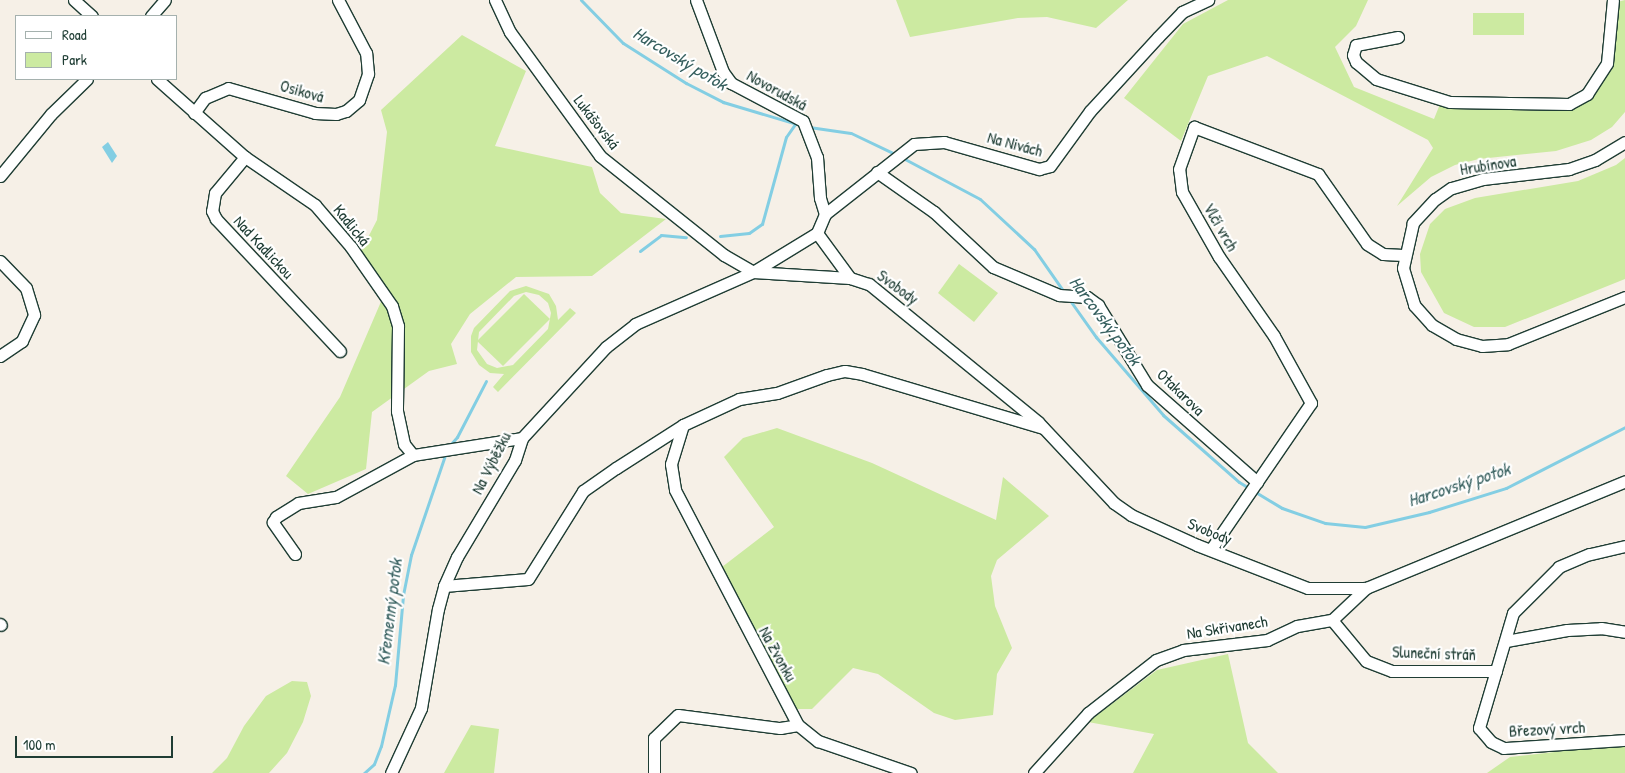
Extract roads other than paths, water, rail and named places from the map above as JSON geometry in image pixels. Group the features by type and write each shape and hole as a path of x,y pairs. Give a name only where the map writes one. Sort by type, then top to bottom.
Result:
{"street":[{"path":"74,0 91,15"},
{"path":"84,0 92,15"},
{"path":"152,15 165,0"},
{"name":"Osiková","path":"194,113 205,98 228,88 315,113 336,114 346,111 359,100 368,74 366,53 338,0"},
{"name":"Lukášovská","path":"495,0 510,32 600,156 724,255 753,272"},
{"name":"Novorudská","path":"696,0 723,72 731,82 803,121 812,140 825,214"},
{"name":"Na Nivách","path":"825,214 877,172 922,141 944,142 1046,169 1090,111 1158,37 1182,12 1208,0"},
{"path":"1398,37 1356,45 1353,55 1356,62 1376,79 1450,102 1569,104 1587,94 1607,63 1613,0"},
{"path":"0,176 52,114 86,80"},
{"name":"Kadlická","path":"158,80 245,157 315,205 351,247 392,306 398,326 397,411 404,444 413,455"},
{"name":"Vlčí vrch","path":"1211,550 1244,499 1283,448 1311,403 1274,336 1219,257 1182,192 1179,169 1194,127 1318,174 1367,244 1383,254 1403,255"},
{"name":"Hrubínova","path":"1625,142 1602,157 1570,169 1483,179 1451,188 1435,199 1413,224 1403,255 1406,286 1420,314 1442,332 1469,344 1508,344 1625,297"},
{"name":"Nad Kadlickou","path":"245,157 215,193 212,212 216,220 340,351"},
{"name":"Otakarova","path":"877,172 934,212 993,267 1059,295 1087,297 1098,305 1147,385 1256,484"},
{"path":"753,272 817,233 825,214"},
{"name":"Svobody","path":"817,233 850,278"},
{"path":"0,261 26,288 34,315 30,328 22,341 0,356"},
{"name":"Svobody","path":"753,272 850,278 881,292 1043,428 1114,503 1131,515 1211,550 1308,588 1366,588 1625,481"},
{"name":"Na Výběžku","path":"391,773 421,708 444,586 515,460 522,438 606,347 635,324 753,272"},
{"path":"444,586 528,578 583,492 683,425 739,399 777,392 845,371 1043,428"},
{"name":"Na Zvonku","path":"683,425 671,464 675,490 798,725"},
{"path":"295,554 274,528 276,517 298,503 336,497 413,455 522,438"},
{"name":"Březový vrch","path":"1625,546 1589,554 1559,566 1513,613 1479,728 1491,742 1504,748 1522,749 1625,740"},
{"path":"1332,620 1366,588"},
{"name":"Sluneční stráň","path":"1332,620 1366,661 1392,671 1496,671"},
{"name":"Na Skřivanech","path":"1034,773 1088,713 1156,660 1184,650 1267,640 1297,626 1332,620"},
{"path":"1506,641 1567,630 1601,628 1625,632"},
{"path":"654,773 654,738 678,716 780,728 798,725 818,741 911,773"}],"water":[{"path":"108,142 117,156 112,163 102,147"}],"waterway":[{"name":"Harcovský potok","path":"581,0 623,43 686,83 723,102 800,125"},
{"name":"Křemenný potok","path":"720,236 749,233 762,224 786,137 795,124"},
{"name":"Harcovský potok","path":"809,127 851,133 895,154"},
{"name":"Harcovský potok","path":"901,157 980,199 1034,249 1064,292"},
{"name":"Křemenný potok","path":"640,251 661,235 686,237"},
{"name":"Harcovský potok","path":"1069,299 1096,337 1163,415 1239,482 1282,508 1325,523 1365,527 1429,512 1506,488 1625,427"},
{"name":"Křemenný potok","path":"450,445 457,437 486,381"},
{"name":"Křemenný potok","path":"364,773 374,764 381,746 395,685 403,595 411,555 445,455"}]}
